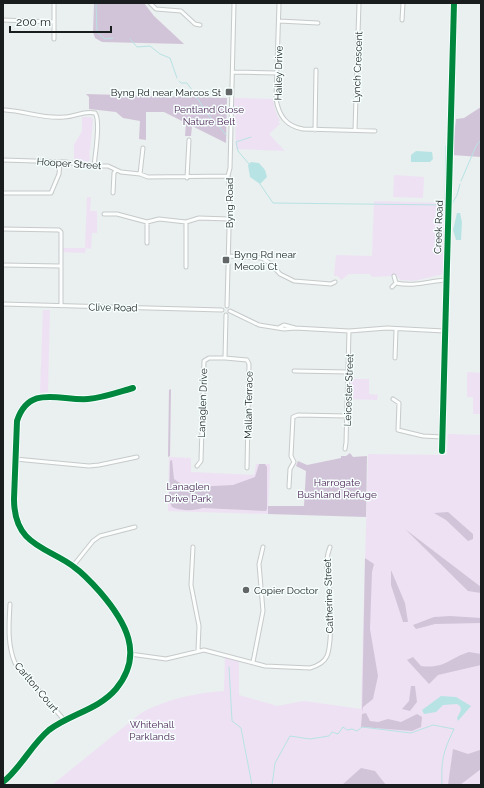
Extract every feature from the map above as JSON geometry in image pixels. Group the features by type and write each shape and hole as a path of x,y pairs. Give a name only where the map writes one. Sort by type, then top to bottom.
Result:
{"street":[{"path":"54,3 54,39"},
{"path":"150,3 156,9 181,11 195,24 200,25"},
{"name":"Byng Road","path":"227,306 230,181 228,176 230,168 234,3"},
{"name":"Hailey Drive","path":"279,3 277,73 278,111 284,120 298,128 315,130 375,131"},
{"name":"Lynch Crescent","path":"355,130 359,3"},
{"path":"402,20 403,3"},
{"name":"Creek Road","path":"442,452 444,331 454,3"},
{"path":"3,20 54,22"},
{"path":"279,21 318,23"},
{"path":"315,130 316,70"},
{"path":"233,72 277,73"},
{"path":"5,110 20,111 40,117 64,117 85,112 95,113 97,117 97,132 94,166"},
{"path":"188,178 189,140"},
{"path":"140,174 143,148"},
{"name":"Hooper Street","path":"3,160 60,162 108,166 125,173 140,174 148,177 188,178 208,175 228,176"},
{"path":"3,193 51,194 60,174 60,162"},
{"path":"113,193 114,173 116,170"},
{"path":"104,214 117,214 147,222 159,219 186,222 199,218 229,219"},
{"path":"147,222 147,243"},
{"path":"186,222 186,267"},
{"path":"3,229 59,230 62,234 60,306"},
{"path":"228,256 262,258 271,264 280,274 294,281 331,284 336,282"},
{"path":"3,265 60,266"},
{"path":"394,276 396,283"},
{"path":"396,283 412,285 432,280 446,280"},
{"path":"392,287 396,283"},
{"name":"Clive Road","path":"3,304 222,310"},
{"path":"225,358 226,315 222,310 227,306 230,311 259,325 280,327 290,330 295,328 349,331 380,329 444,331"},
{"path":"226,315 230,311"},
{"path":"395,358 396,330"},
{"name":"Leicester Street","path":"344,449 347,416 349,331"},
{"name":"Lanaglen Drive","path":"197,466 201,461 204,361 209,358 225,358"},
{"name":"Mallan Terrace","path":"225,358 243,358 248,362 246,468"},
{"path":"294,371 348,372"},
{"path":"3,782 14,773 47,732 108,697 124,676 130,654 126,629 121,618 88,579 73,566 34,543 20,528 14,512 17,421 20,414 29,403 43,396 88,399 133,388"},
{"path":"393,399 399,403 398,430 423,436 442,438"},
{"path":"289,486 290,469 294,462 291,456 293,418 298,415 347,416"},
{"path":"15,460 89,466 137,457"},
{"path":"73,566 93,541 100,536 135,527"},
{"path":"192,547 190,585 199,626 198,650"},
{"path":"252,662 263,611 259,564 263,547"},
{"name":"Catherine Street","path":"130,654 166,659 198,650 210,650 275,667 310,668 317,666 327,656 329,643 330,599 326,563 330,547"},
{"name":"Carlton Court","path":"10,604 9,642 15,663 65,721"}],"green space":[{"path":"94,3 144,3 154,16 184,44 102,42 95,38 93,32"},
{"name":"Pentland Close Nature Belt","path":"86,94 227,98 226,143 192,126 191,136 185,136 186,123 164,112 146,112 146,140 139,139 140,121 123,118 116,112 89,109 89,97"},
{"path":"234,98 273,99 275,110 280,121 278,122 280,124 269,134 285,151 236,149"},
{"path":"481,107 481,157 452,155 456,119 464,118"},
{"path":"82,117 91,117 93,120 89,151 90,159 88,162 74,160 74,145 82,131"},
{"path":"394,175 424,177 423,198 393,197"},
{"path":"87,197 91,197 90,211 97,211 97,233 92,233 91,249 86,248 85,253 62,252 62,248 85,248"},
{"path":"374,201 443,203 444,274 414,281 400,280 396,274 391,276 372,277 370,274 349,274 341,280 338,276 334,276 336,255 372,256"},
{"path":"43,310 50,310 48,392 40,393"},
{"path":"467,372 481,373 481,414 473,414 473,397 467,397"},
{"path":"349,379 369,379 369,394 378,395 377,400 348,399"},
{"path":"171,389 170,456 168,457 169,390"},
{"name":"Whitehall Parklands","path":"448,434 481,435 481,785 52,785 141,713 171,700 202,693 224,691 225,657 239,661 239,695 277,706 304,701 361,709 368,454 447,455"},
{"name":"Harrogate Bushland Refuge","path":"350,453 353,457 367,456 366,517 268,514 268,506 304,506 306,471 296,466 298,461 307,465 341,458 341,456 346,456"},
{"name":"Lanaglen Drive Park","path":"169,457 191,458 191,472 254,475 256,464 270,464 268,514 168,511"},
{"name":"Lanaglen Drive Park","path":"172,460 174,479 186,487 233,485 255,477 259,464 265,464 267,467 266,511 203,508 187,510 172,507 169,500 170,461"},
{"path":"448,512 473,534 473,539 468,541 446,520 434,513"},
{"path":"405,529 481,587 481,593 468,591"},
{"path":"365,558 374,564 372,572 370,629 378,676 373,699 363,707 362,712"},
{"path":"391,570 405,603 408,622 403,622 391,585"},
{"path":"450,616 481,618 481,623 435,624 416,629 413,625 434,617"},
{"path":"469,652 481,654 481,665 438,675 429,684 407,660 413,657 421,666 429,667 442,664"},
{"path":"411,686 415,686 417,702 410,711 402,709 409,701"},
{"path":"366,713 370,721 378,722 388,719 401,722 417,714 422,717 421,727 412,731 361,727 362,714"},
{"path":"481,747 481,769 460,785 448,785 453,749 468,754 480,750"},
{"path":"361,768 375,771 386,785 342,785"}],"water":[{"path":"416,151 432,152 433,159 430,162 411,162 411,155"},
{"path":"251,162 259,163 265,170 267,177 260,184 250,177 248,165"},
{"path":"457,213 460,213 462,222 461,240 456,240 453,230"},
{"path":"441,696 456,697 471,706 458,721 457,718 461,710 460,706 457,704 443,705 436,712 424,714 422,710"}],"waterway":[{"path":"96,3 97,32 105,39 113,38"},
{"path":"130,39 137,47 150,46 160,54 170,58 177,78"},
{"path":"179,81 181,83 187,83 209,116 226,135"},
{"path":"249,164 238,151 236,142 251,137"},
{"path":"461,181 476,146 481,140"},
{"path":"260,184 273,203 445,205 446,146"},
{"path":"452,204 457,195 460,184"},
{"path":"229,667 232,721 241,728 252,785"},
{"path":"272,785 275,763 290,736 310,739 329,736 332,732 338,734 343,727 347,730 352,729 357,731 362,727 411,733 433,725 454,729 447,744 444,756 442,785"}],"cycle path":[{"path":"442,451 454,3"},
{"path":"3,782 49,730 101,702 116,689 125,676 129,663 130,651 124,626 109,603 97,589 74,567 31,541 20,528 15,514 14,504 17,421 22,410 29,402 37,398 56,397 88,399 111,395 133,388"}],"place":[{"name":"Byng Rd near Marcos St","path":"229,92"},
{"name":"Byng Rd near Mecoli Ct","path":"226,260"},
{"name":"Copier Doctor","path":"246,590"}]}
